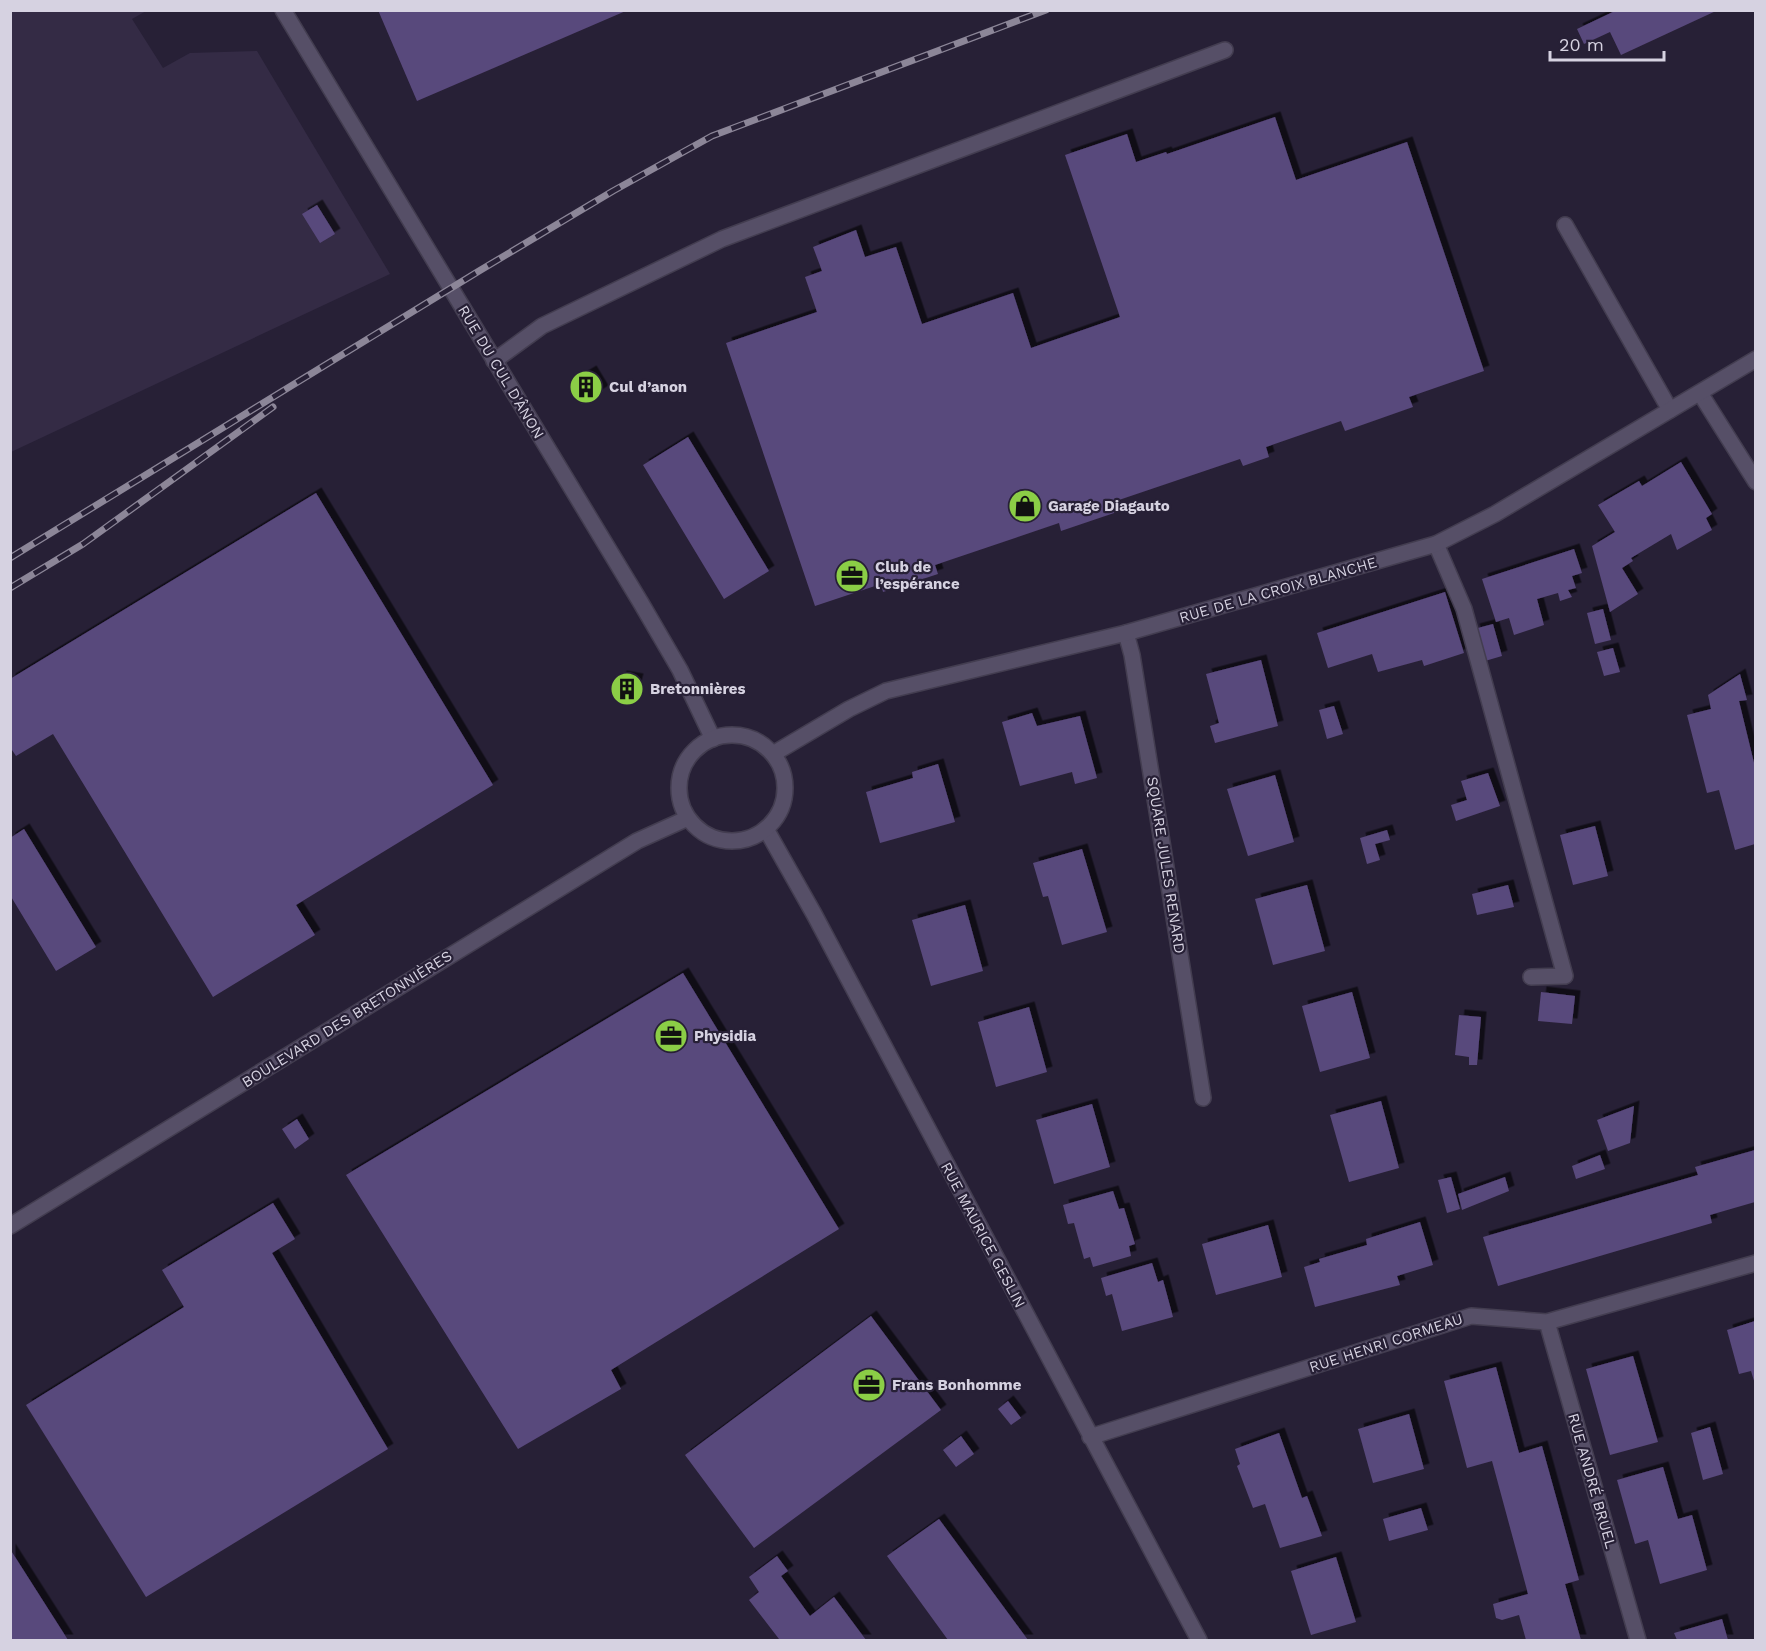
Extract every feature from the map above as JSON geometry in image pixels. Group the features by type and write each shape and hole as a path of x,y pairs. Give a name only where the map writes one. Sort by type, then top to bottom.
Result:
{"street":[{"name":"RUE DU CUL D'ÂNON","path":"283,10 641,603 680,670 713,738"},
{"path":"495,361 542,326 722,239 1225,50"},
{"path":"1565,225 1670,410"},
{"name":"RUE DE LA CROIX BLANCHE","path":"773,754 849,709 886,691 1126,633 1436,544 1495,514 1755,359"},
{"path":"1700,393 1755,482"},
{"path":"1436,544 1464,609 1565,976 1531,977"},
{"name":"SQUARE JULES RENARD","path":"1126,633 1132,655 1203,1098"},
{"path":"739,735 758,742 773,754 780,764 785,782 784,801 776,818 766,829 750,838 726,841 714,839 698,829 688,818 680,800 680,777 686,763 697,749 713,738 739,735"},
{"name":"BOULEVARD DES BRETONNIÈRES","path":"10,1226 637,841 688,818"},
{"name":"RUE MAURICE GESLIN","path":"766,829 814,914 1200,1641"},
{"name":"RUE HENRI CORMEAU","path":"1090,1437 1471,1316 1547,1322 1755,1263"},
{"name":"RUE ANDRÉ BRUEL","path":"1547,1322 1638,1641"}],"shaded area":[{"path":"10,11 146,11 132,19 163,68 190,53 257,51 390,274 11,452"}],"building":[{"path":"378,10 628,10 417,101"},
{"path":"1617,10 1718,10 1621,55 1610,32 1584,44 1577,29"},
{"path":"1275,117 1296,180 1407,142 1484,371 1409,397 1413,407 1345,431 1341,421 1266,447 1269,457 1243,466 1240,459 1113,502 1117,512 1061,531 1059,523 935,565 938,574 883,592 881,584 815,606 726,343 817,312 805,277 822,271 813,247 856,230 865,257 896,247 922,324 1013,293 1031,348 1120,317 1065,155 1127,134 1136,162 1166,152 1167,154"},
{"path":"317,205 335,234 320,243 302,214"},
{"name":"Cul d’anon","path":"591,371 603,391 582,404 569,384"},
{"path":"688,437 769,571 724,599 643,465"},
{"path":"1681,462 1712,514 1706,518 1712,530 1677,550 1671,534 1631,558 1633,561 1622,568 1638,594 1610,612 1592,546 1615,532 1598,505 1639,481 1642,486"},
{"path":"316,493 493,785 296,905 315,935 213,997 53,734 16,756 10,747 10,679"},
{"path":"1574,549 1582,573 1572,576 1576,588 1568,590 1572,597 1560,601 1558,593 1537,599 1544,625 1514,635 1509,618 1496,622 1482,579"},
{"path":"1445,592 1464,653 1424,666 1422,660 1378,672 1372,654 1328,668 1317,633"},
{"path":"1603,609 1611,640 1595,644 1587,613"},
{"path":"1493,624 1502,656 1485,661 1474,629"},
{"path":"1613,648 1620,672 1604,676 1597,652"},
{"path":"1261,660 1278,726 1215,743 1210,726 1219,723 1206,674"},
{"path":"1740,674 1747,700 1739,701 1755,767 1755,844 1735,850 1719,790 1707,793 1687,715 1711,709 1708,695"},
{"name":"Bretonnières","path":"621,676 638,679 632,702 616,699"},
{"path":"1334,706 1343,734 1327,739 1319,710"},
{"path":"1032,713 1037,726 1080,716 1097,778 1075,784 1072,772 1020,786 1002,722"},
{"path":"938,764 955,822 880,843 866,792 913,778 912,772"},
{"path":"1488,773 1500,806 1456,821 1451,805 1467,800 1461,781"},
{"path":"1275,775 1294,842 1248,856 1227,789"},
{"path":"1595,826 1608,876 1573,885 1560,835"},
{"path":"24,829 96,947 56,971 10,895 10,838"},
{"path":"1387,830 1390,840 1375,844 1380,860 1367,864 1360,838"},
{"path":"1082,849 1107,932 1062,945 1048,896 1043,897 1033,863"},
{"path":"1307,885 1325,951 1273,965 1255,899"},
{"path":"1508,885 1514,907 1477,915 1472,894"},
{"path":"965,905 983,971 931,986 912,920"},
{"path":"683,973 839,1229 611,1370 621,1389 518,1449 346,1175"},
{"path":"1352,992 1370,1058 1320,1072 1302,1006"},
{"path":"1541,992 1575,996 1572,1024 1538,1021"},
{"path":"1029,1007 1047,1072 996,1087 978,1022"},
{"path":"1459,1015 1481,1017 1477,1065 1469,1065 1469,1057 1455,1055"},
{"path":"1381,1101 1399,1168 1349,1182 1330,1115"},
{"path":"1092,1104 1110,1167 1054,1184 1036,1120"},
{"path":"1634,1106 1630,1143 1608,1151 1597,1120"},
{"path":"297,1119 309,1139 295,1149 282,1129"},
{"path":"1755,1150 1755,1202 1710,1215 1712,1223 1498,1286 1483,1237 1698,1175 1695,1167"},
{"path":"1600,1155 1605,1169 1576,1179 1572,1166"},
{"path":"1451,1177 1460,1209 1447,1213 1438,1180"},
{"path":"1505,1177 1509,1191 1462,1210 1458,1194"},
{"path":"1113,1191 1119,1209 1124,1208 1135,1244 1129,1246 1131,1256 1093,1267 1090,1257 1084,1259 1074,1223 1068,1224 1063,1205"},
{"path":"273,1203 295,1239 272,1253 388,1449 146,1597 26,1405 184,1307 162,1270"},
{"path":"1420,1222 1433,1265 1397,1276 1400,1285 1315,1307 1304,1267 1320,1262 1319,1259 1367,1245 1366,1239"},
{"path":"1268,1225 1282,1277 1216,1295 1202,1244"},
{"path":"1152,1263 1158,1282 1163,1280 1173,1317 1122,1331 1112,1294 1106,1296 1101,1278"},
{"path":"871,1316 941,1410 754,1548 685,1455"},
{"path":"1755,1321 1755,1384 1751,1371 1739,1374 1727,1330"},
{"path":"1633,1356 1658,1442 1610,1455 1586,1369"},
{"path":"1496,1367 1519,1453 1542,1446 1579,1580 1565,1584 1581,1640 1526,1640 1519,1615 1502,1620 1496,1618 1493,1604 1528,1594 1492,1461 1467,1468 1444,1381"},
{"path":"1008,1401 1021,1418 1011,1425 998,1409"},
{"path":"1409,1414 1424,1469 1373,1483 1358,1429"},
{"path":"1710,1427 1723,1474 1703,1480 1691,1433"},
{"path":"1279,1433 1302,1498 1307,1496 1322,1536 1280,1548 1265,1504 1253,1508 1237,1466 1240,1464 1235,1449"},
{"path":"961,1436 974,1454 956,1467 943,1450"},
{"path":"1663,1467 1678,1519 1692,1515 1707,1570 1660,1584 1648,1540 1635,1544 1617,1480"},
{"path":"1421,1508 1428,1530 1389,1541 1383,1519"},
{"path":"939,1519 1028,1640 948,1640 887,1556"},
{"path":"10,1549 68,1640 10,1640"},
{"path":"777,1556 788,1571 781,1576 810,1616 834,1597 866,1640 777,1640 779,1639 749,1600 759,1592 749,1577"},
{"path":"1336,1557 1356,1622 1311,1635 1291,1571"},
{"path":"1722,1619 1728,1640 1677,1640 1674,1633"}],"railway":[{"path":"10,558 479,271 613,191 712,136 1046,10"},
{"path":"10,588 83,544 273,407"}],"place":[{"name":"Cul d’anon","path":"586,387"},
{"name":"Garage Diagauto","path":"1025,506"},
{"name":"Club de l’espérance","path":"852,576"},
{"name":"Bretonnières","path":"627,689"},
{"name":"Physidia","path":"671,1036"},
{"name":"Frans Bonhomme","path":"869,1385"}]}
